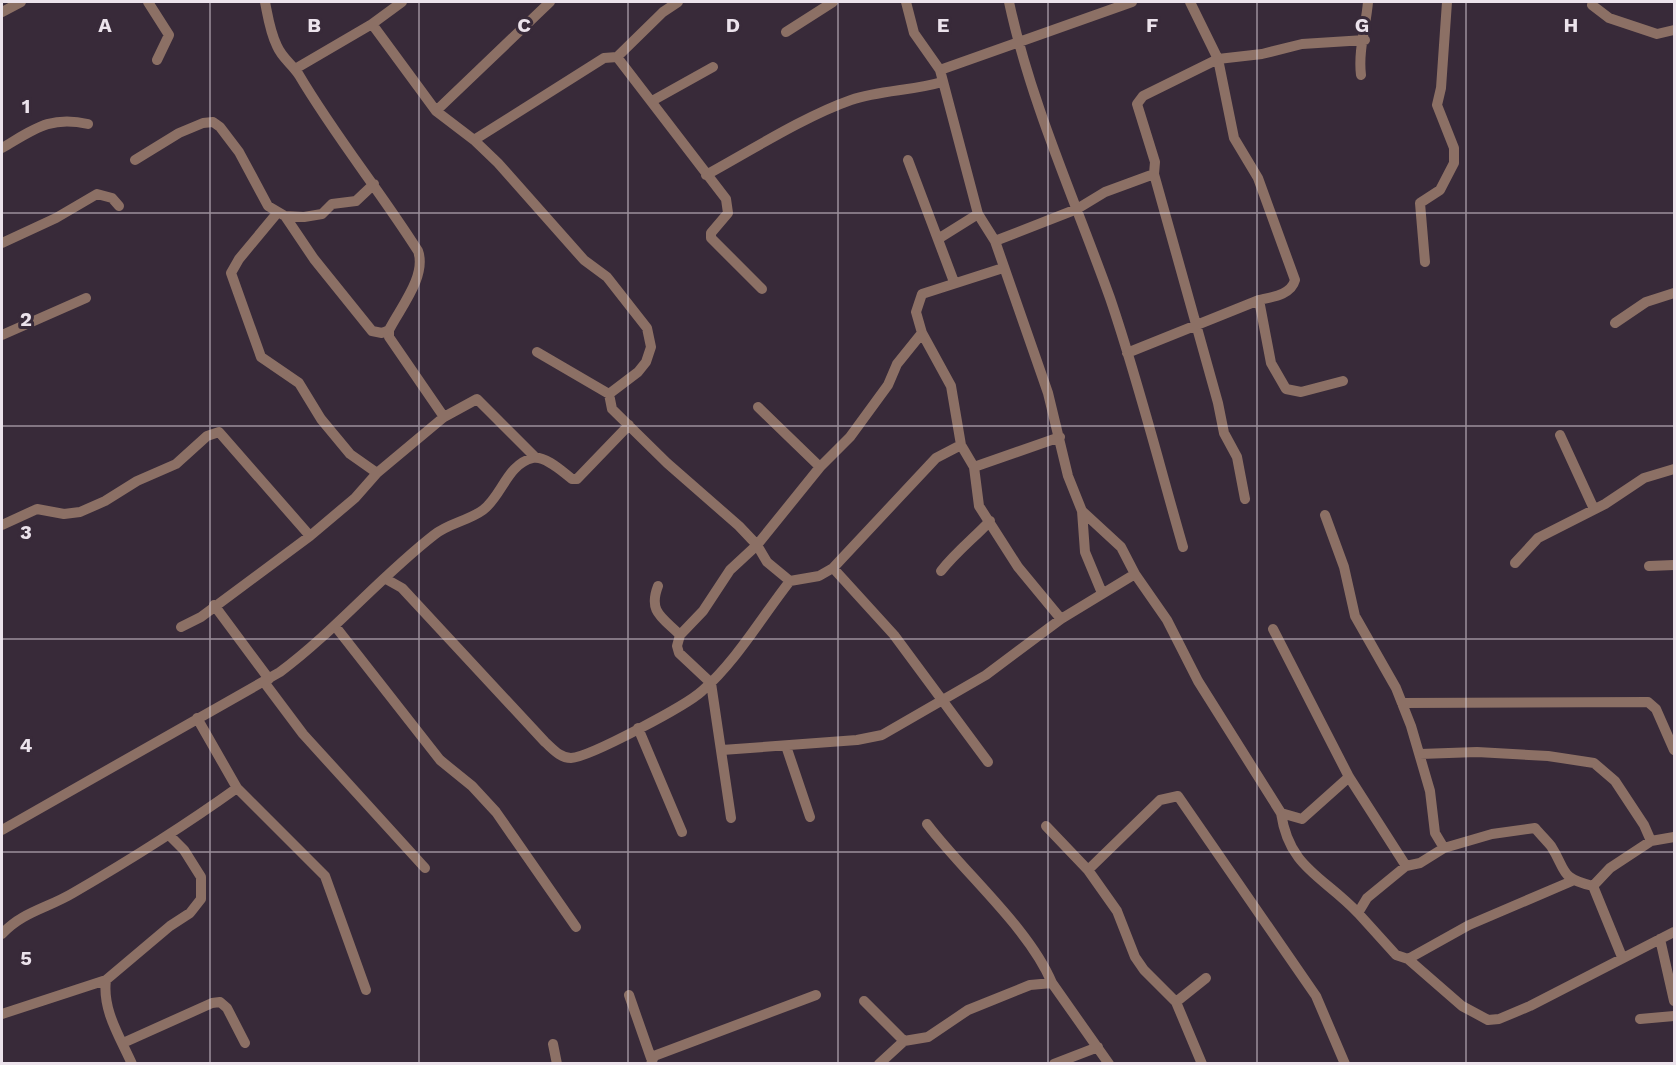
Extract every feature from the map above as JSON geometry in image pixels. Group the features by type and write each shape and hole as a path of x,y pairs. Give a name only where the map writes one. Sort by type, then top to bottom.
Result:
{"street":[{"path":"2,12 21,2"},
{"path":"148,2 169,34 157,60"},
{"path":"265,2 276,45 283,58 295,69 322,114 374,184 418,250 421,260 419,271 388,330 382,333 372,331 314,259 282,214"},
{"path":"295,69 372,24 402,2"},
{"path":"436,111 550,2"},
{"path":"474,140 604,58 617,57 663,12 678,2"},
{"path":"786,32 833,2"},
{"path":"906,2 914,33 940,70 978,214 995,241 1048,393 1068,476 1082,511 1085,552 1102,593"},
{"path":"1009,2 1017,42 1127,353 1183,547"},
{"path":"940,70 1132,2"},
{"path":"1127,353 1291,289 1295,280 1258,178 1234,138 1218,59 1190,2"},
{"path":"1361,75 1359,58 1365,40 1368,2"},
{"path":"1425,262 1420,203 1440,190 1454,163 1454,148 1437,105 1441,88 1447,2"},
{"path":"1593,2 1592,5 1609,18 1657,34 1674,29"},
{"path":"372,24 436,111 474,140 544,212 584,260 607,278 647,328 651,347 646,362 638,372 609,394"},
{"path":"1245,499 1237,457 1224,433 1154,174 1155,162 1137,104 1143,96 1218,59 1262,54 1302,44 1365,40"},
{"path":"617,57 726,199 729,206 728,213 711,233 711,238 762,289"},
{"path":"652,101 713,67"},
{"path":"706,175 851,100 900,89 914,90 942,82"},
{"path":"2,148 47,123 69,120 88,124"},
{"path":"135,160 179,133 203,123 213,122 220,127 238,152 268,206 282,214 304,217 322,214 332,204 356,201 374,184"},
{"path":"908,160 954,282"},
{"path":"995,241 1077,209 1105,192 1154,174"},
{"path":"2,243 56,218 97,194 112,198 119,206"},
{"path":"282,214 239,259 231,273 257,348 267,362 299,383 321,419 350,454 377,473"},
{"path":"938,239 978,214"},
{"path":"1004,268 922,294 916,312 922,333 951,386 961,446 974,467 979,506 1018,567 1061,619"},
{"path":"1615,323 1646,302 1674,293"},
{"path":"2,335 86,298"},
{"path":"1259,300 1271,363 1286,389 1301,392 1343,381"},
{"path":"388,330 394,348 444,417"},
{"path":"731,818 711,683 679,653 677,646 680,635 703,611 730,570 757,545 820,467 850,437 888,385 897,364 922,333"},
{"path":"537,352 609,394 612,409 667,463 739,526 757,545 767,562 790,581"},
{"path":"181,627 201,617 214,605 310,536 355,498 377,473 444,417 477,399 482,401 535,457 572,479 577,479 629,425"},
{"path":"758,407 820,467"},
{"path":"2,525 37,509 64,514 80,512 105,501 137,481 176,464 207,436 219,432 310,536"},
{"path":"1560,435 1593,509"},
{"path":"974,467 1060,437"},
{"path":"386,579 402,588 473,662 520,718 561,756 572,758 638,728 699,694 736,656 751,631 790,581 819,576 833,568 936,458 961,446"},
{"path":"2,830 266,680 305,654 439,531 485,509 504,480 535,457"},
{"path":"1515,563 1538,538 1593,509 1644,478 1674,469"},
{"path":"1082,511 1121,547 1135,574 1167,620 1197,681 1281,813 1284,833 1298,859 1358,913 1396,956 1408,959 1462,1006 1488,1020 1499,1019 1530,1006 1674,932"},
{"path":"1325,515 1344,567 1354,616 1387,671 1420,754 1430,791 1435,833 1444,848"},
{"path":"941,571 956,553 971,542 990,521"},
{"path":"1649,566 1674,564"},
{"path":"833,568 894,635 988,762"},
{"path":"722,750 857,740 882,735 986,675 1061,619 1135,574"},
{"path":"658,586 653,599 654,608 680,635"},
{"path":"214,605 303,734 425,868"},
{"path":"335,626 440,760 472,786 496,812 576,927"},
{"path":"1272,629 1349,777 1406,866"},
{"path":"1401,703 1648,702 1656,709 1674,750"},
{"path":"196,718 237,788 325,876 366,990"},
{"path":"638,728 682,832"},
{"path":"786,746 810,817"},
{"path":"1420,754 1524,754 1594,763 1615,782 1644,825 1651,841"},
{"path":"1281,813 1302,819 1349,777"},
{"path":"2,934 13,922 28,913 70,895 170,836 237,788"},
{"path":"1088,870 1160,801 1178,796 1316,996 1344,1064"},
{"path":"927,824 1028,940 1046,967 1052,983 1109,1064"},
{"path":"1046,826 1088,870 1117,911 1135,957 1144,970 1176,1002 1202,1064"},
{"path":"1358,913 1367,898 1406,866 1420,863 1444,848 1492,834 1535,828 1552,848 1561,869 1572,881 1593,886"},
{"path":"2,1014 106,980 170,926 190,913 201,899 201,877 184,850 170,836"},
{"path":"1593,886 1610,868 1651,841 1674,837"},
{"path":"1408,959 1468,925 1572,881"},
{"path":"1593,886 1622,957"},
{"path":"1660,939 1674,1001"},
{"path":"1176,1002 1206,978"},
{"path":"106,980 104,993 110,1015 132,1064"},
{"path":"879,1064 904,1041 928,1037 968,1011 1007,993 1039,983 1052,983"},
{"path":"629,995 651,1061 741,1022 816,995"},
{"path":"864,1001 904,1041"},
{"path":"123,1042 220,1002 227,1008 245,1043"},
{"path":"1640,1019 1674,1017"},
{"path":"553,1044 557,1064"},
{"path":"1054,1064 1098,1047"}]}
